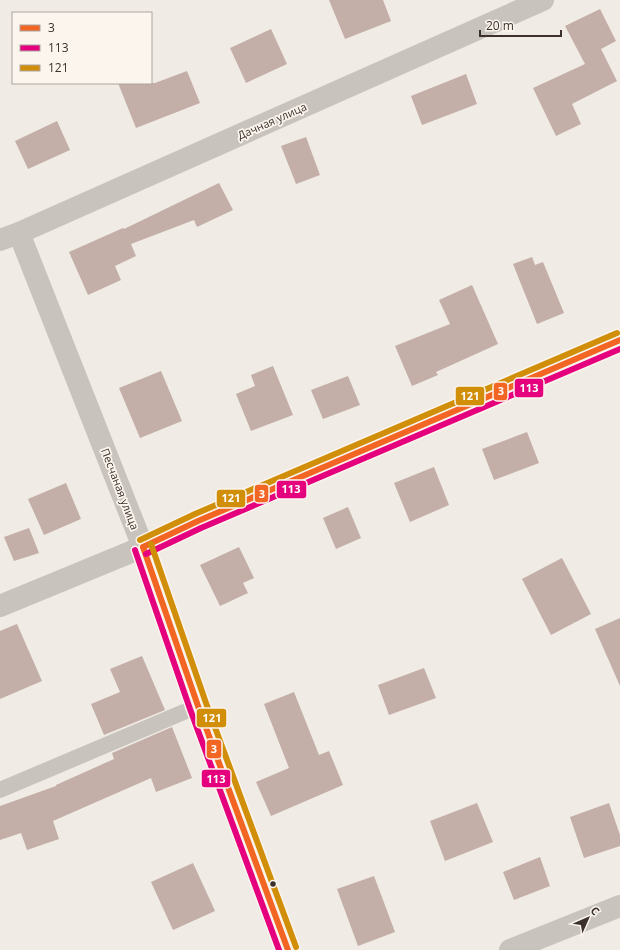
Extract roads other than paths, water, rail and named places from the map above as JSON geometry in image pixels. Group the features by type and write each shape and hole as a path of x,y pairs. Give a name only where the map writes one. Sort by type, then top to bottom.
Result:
{"street":[{"name":"Дачная улица","path":"10,237 543,0"},
{"name":"Песчаная улица","path":"10,237 143,547 198,706 288,950"},
{"path":"0,606 143,547 198,521 620,340"},
{"path":"510,950 620,906"}],"lane":[{"path":"0,790 198,706"}]}
